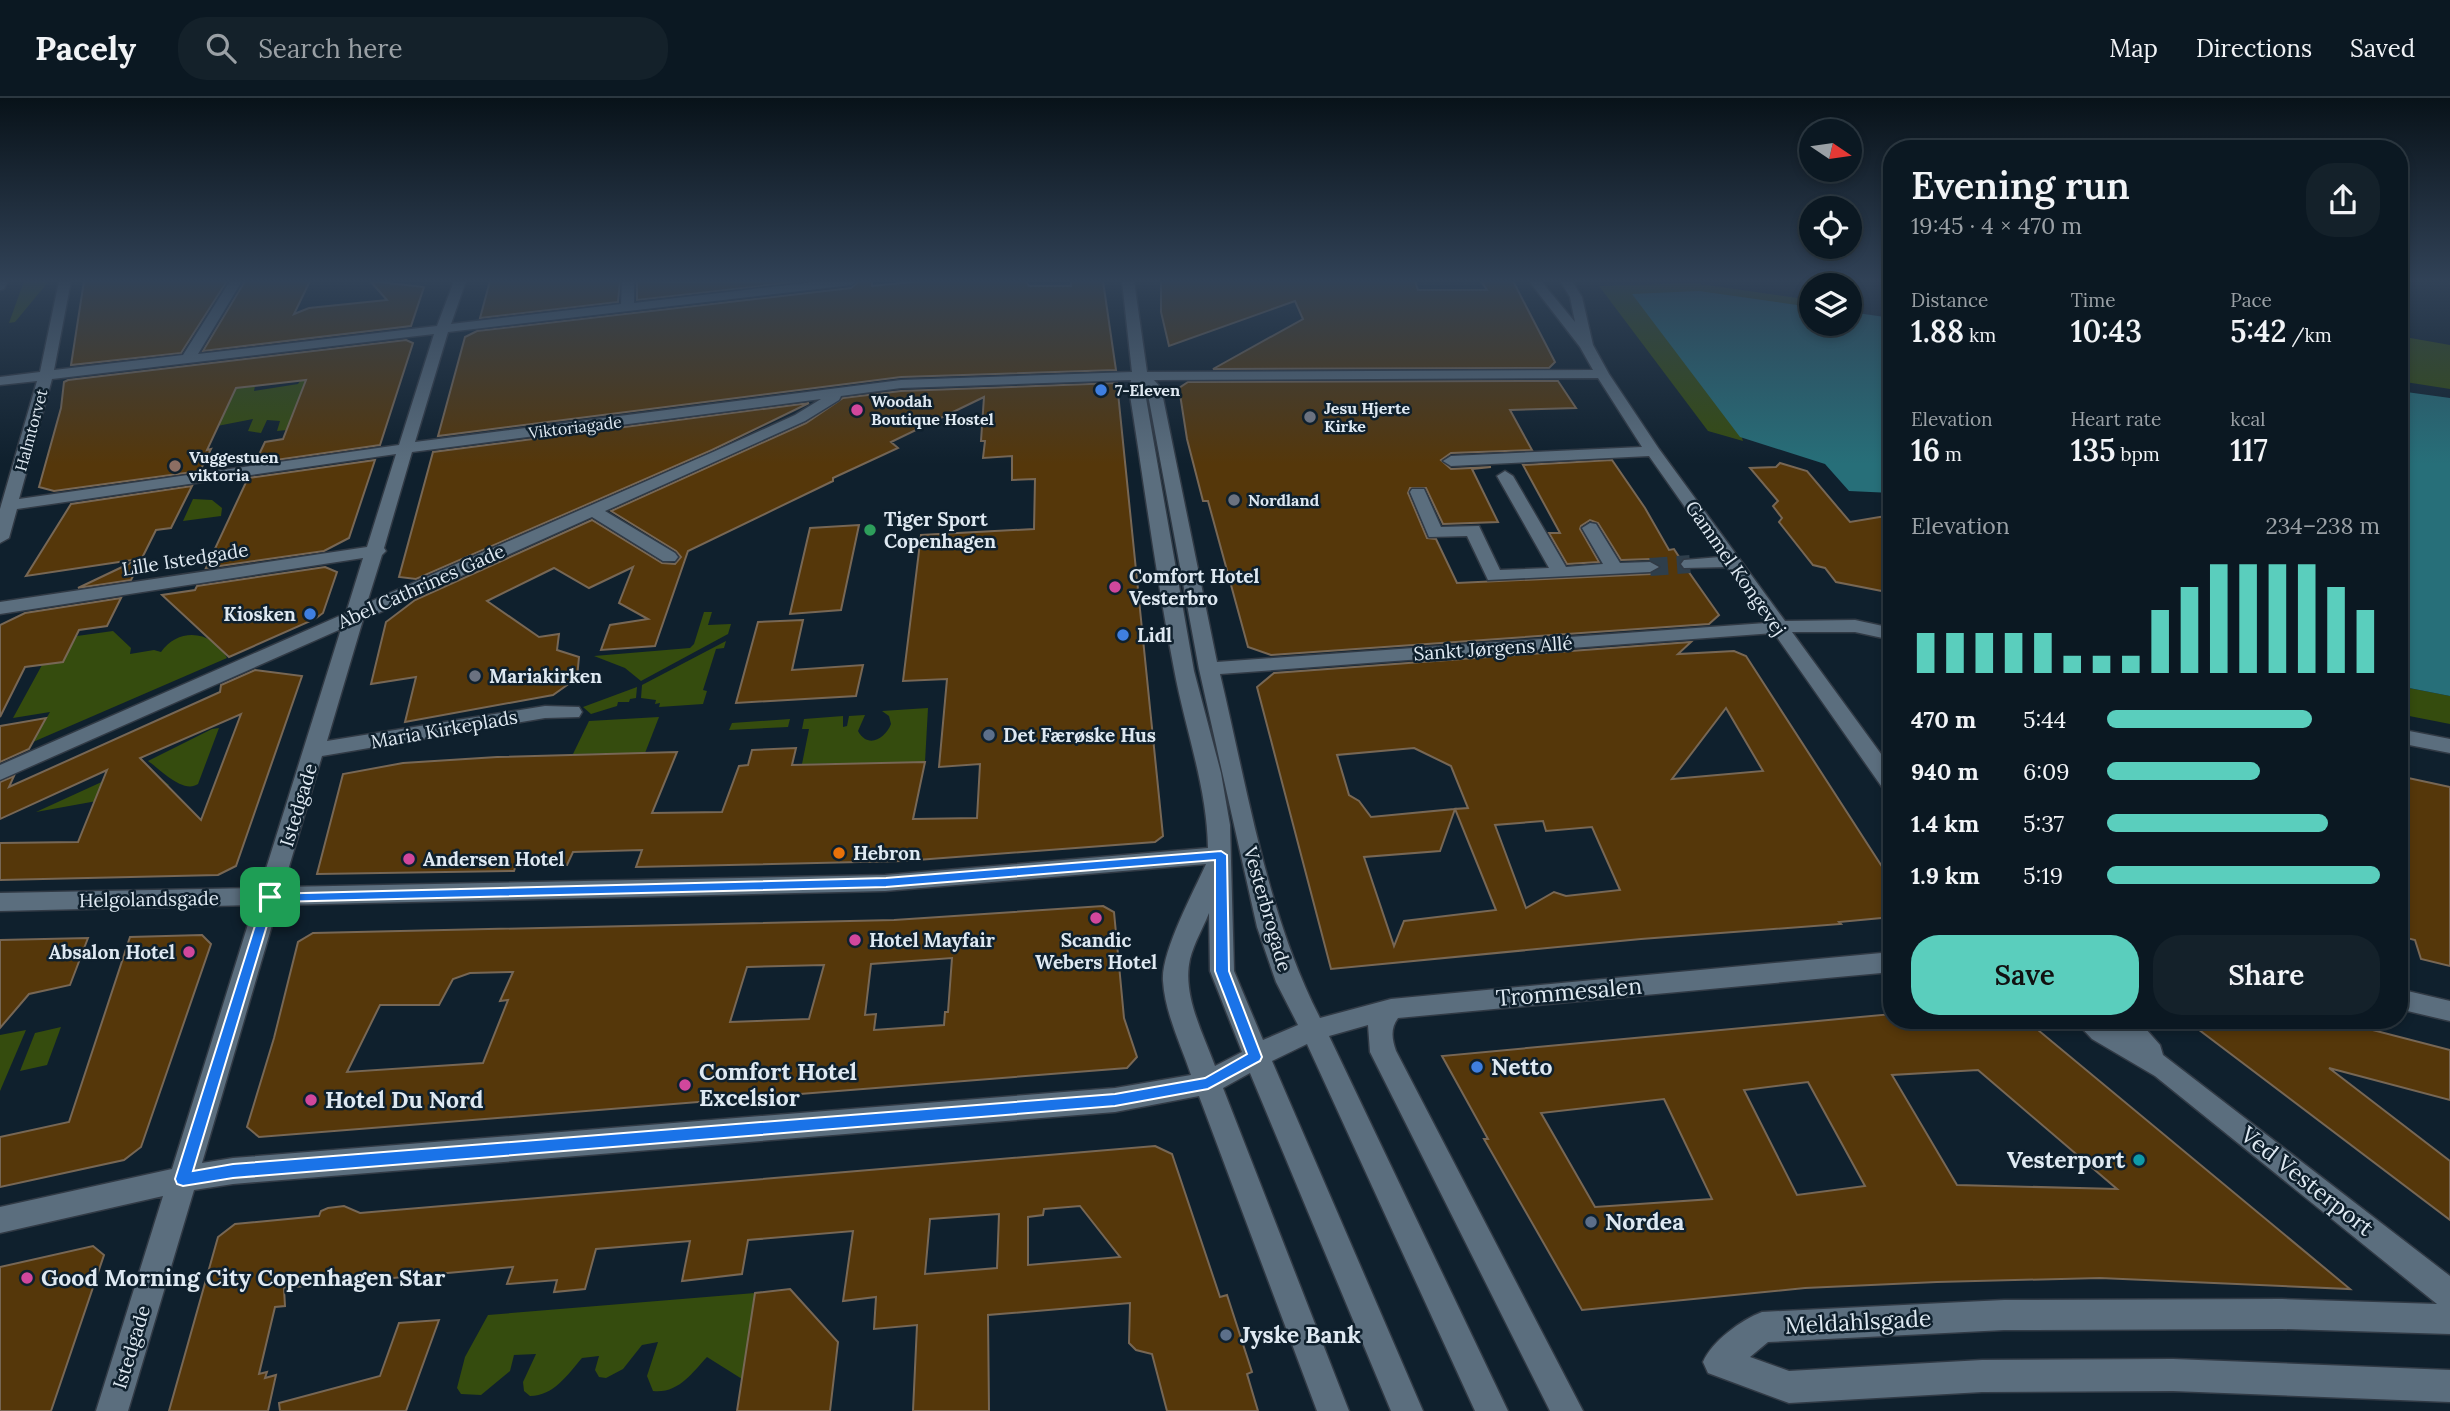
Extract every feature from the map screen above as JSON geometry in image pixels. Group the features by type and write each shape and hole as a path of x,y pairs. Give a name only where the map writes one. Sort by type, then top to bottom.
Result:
{"street":[{"name":"Halmtorvet","path":"0,538 46,376 53,342"},
{"path":"188,359 198,342"},
{"path":"0,381 330,342"},
{"name":"Istedgade","path":"112,1411 377,551 438,342"},
{"name":"Vesterbrogade","path":"1135,342 1142,377 1154,388 1209,669 1269,927 1289,982 1349,1101 1492,1411"},
{"name":"Gammel Kongevej","path":"1584,342 1653,451 1883,773"},
{"name":"Viktoriagade","path":"10,505 408,448 901,384 1142,377 1602,374"},
{"name":"Vesterbrogade","path":"1142,377 1136,389 1184,671 1210,773 1221,855 1222,971 1255,1057 1407,1411"},
{"name":"Abel Cathrines Gade","path":"0,773 800,418 838,394"},
{"path":"1451,461 1653,451"},
{"path":"1504,476 1559,572"},
{"path":"1418,492 1435,533 1473,530 1494,576 1650,567"},
{"path":"593,511 669,557"},
{"path":"1590,528 1614,569"},
{"name":"Lille Istedgade","path":"0,608 377,551"},
{"path":"1690,564 1731,562"},
{"name":"Sankt Jørgens Allé","path":"1209,669 1778,628 1855,626 1883,632"},
{"name":"Maria Kirkeplads","path":"315,750 545,712 572,712"},
{"path":"2408,738 2450,746"},
{"path":"1221,855 1185,940 1175,979 1179,1003 1333,1411"},
{"name":"Helgolandsgade","path":"0,902 886,883 1221,855"},
{"name":"Trommesalen","path":"0,1220 183,1179 233,1171 1115,1100 1208,1083 1313,1030 1391,1009 1883,963"},
{"path":"2408,1001 2450,1011"},
{"path":"1391,1009 1381,1021 1378,1036 1383,1052 1567,1411"},
{"path":"2098,1029 2164,1068"},
{"path":"2130,1029 2164,1068"},
{"name":"Ved Vesterport","path":"2164,1068 2450,1295"},
{"name":"Meldahlsgade","path":"2450,1320 2282,1314 2004,1315 1762,1327 1720,1362 1789,1387 1982,1376 2159,1375 2450,1386"}],"green space":[{"path":"1641,342 1711,342 1743,441 1708,431"},
{"path":"2408,342 2450,345 2450,389 2408,382"},
{"path":"342,367 287,430 277,431 280,421 267,420 261,433 248,431 253,419 212,427 231,381 255,386 254,391 298,384 306,372"},
{"path":"193,499 212,500 222,508 221,516 183,521"},
{"path":"704,612 712,612 708,625 731,624 728,634 641,681 625,668 594,656 690,648 694,644"},
{"path":"113,631 131,648 130,654 154,650 161,652 177,638 196,635 214,642 227,658 33,742 50,712 13,718 42,665 72,645 77,636"},
{"path":"726,641 724,648 716,649 703,690 707,691 703,704 659,707 660,703 655,704 656,700 641,698 642,685"},
{"path":"637,687 636,698 630,699 629,702 618,702 617,706 591,714 583,707"},
{"path":"2408,688 2450,696 2450,724 2408,716"},
{"path":"928,708 925,762 802,764 809,729 802,729 804,719 843,716 843,727 847,726 849,716 865,715 858,731 871,741 881,738 891,724 889,716 882,711"},
{"path":"659,717 645,753 573,754 589,721"},
{"path":"790,719 788,727 729,730 732,723"},
{"path":"219,728 198,784 186,786 179,783 148,761 212,729"},
{"path":"141,764 169,785 163,789 36,812"},
{"path":"61,1027 47,1065 20,1071 35,1033"},
{"path":"26,1030 0,1091 0,1035"},
{"path":"755,1293 742,1379 707,1357 677,1386 653,1391 647,1376 658,1342 642,1345 623,1369 606,1378 599,1377 595,1370 599,1356 582,1358 560,1383 539,1395 530,1396 524,1391 523,1382 536,1354 514,1355 510,1371 481,1395 461,1394 457,1388 465,1357 488,1315"}],"shaded area":[{"path":"1668,342 1883,342 1883,493 1849,491 1825,464 1740,437"},
{"path":"2408,392 2450,398 2450,696 2408,688"}],"building":[{"path":"75,342 188,342 181,353 71,365"},
{"path":"208,342 276,342 203,351"},
{"path":"387,342 413,343 380,445 255,463 265,442 283,439 306,380 236,388 200,471 54,491 39,487 61,408 64,382"},
{"path":"464,342 1112,342 1116,370 901,377 438,436"},
{"path":"1261,342 1545,342 1555,362 1549,368 1213,369"},
{"path":"1558,381 1576,408 1510,410 1532,450 1451,453 1441,460 1451,469 1491,467 1472,469 1498,522 1443,524 1426,488 1410,488 1408,493 1427,538 1436,539 1457,583 1651,574 1660,569 1660,565 1650,559 1621,560 1598,523 1590,520 1580,529 1599,562 1567,564 1549,533 1560,533 1523,465 1612,460 1645,508 1669,550 1674,549 1681,560 1679,566 1688,571 1719,615 1709,624 1271,655 1248,647 1208,501 1203,501 1187,439 1179,388 1188,382"},
{"path":"1117,383 1163,836 1155,842 904,861 636,867 642,850 573,852 567,865 516,865 514,871 317,874 343,774 403,763 497,757 677,752 652,813 722,812 739,766 748,765 752,750 796,748 792,765 925,762 913,819 977,818 980,764 939,767 947,679 903,681 921,535 1034,529 1035,479 1012,480 1012,456 983,458 985,441 981,441 984,397 891,442 898,448 688,551 655,646 601,650 610,625 648,619 619,603 633,567 589,588 554,568 487,601 539,637 559,634 557,650 579,657 577,678 553,695 405,722 416,677 371,684 386,622 415,600 592,520 662,563 675,564 681,557 676,551 611,511 806,423 843,398 901,391"},
{"path":"809,403 712,450 416,579 399,577 433,452"},
{"path":"375,460 349,538 324,551 206,568 248,478"},
{"path":"1780,463 1807,471 1850,522 1883,516 1883,591 1836,582 1825,568 1813,565 1779,522 1782,518 1773,506 1778,501 1750,468 1776,467"},
{"path":"192,486 171,528 156,530 131,580 78,588 139,559 26,576 71,504"},
{"path":"859,525 841,610 790,614 810,528"},
{"path":"325,567 337,572 323,613 229,657 162,595 195,590 197,586"},
{"path":"121,598 107,626 79,630 63,662 25,667 0,717 0,625 25,613"},
{"path":"803,620 792,670 863,665 856,696 736,703 758,622"},
{"path":"1691,642 1678,654 1734,651 1746,656 1883,868 1883,918 1839,922 1841,924 1641,939 1331,969 1257,687 1274,673","holes":["1726,708 1763,771 1672,779","1414,748 1451,766 1468,808 1371,817 1359,801 1349,795 1337,755","1455,809 1496,910 1404,921 1394,946 1364,857 1440,851","1543,821 1546,831 1592,827 1620,890 1566,896 1554,892 1526,908 1495,825"]},
{"path":"255,670 302,676 236,866 218,875 0,880 0,843 78,842 107,770 0,819 0,782 14,776 9,787 220,692 221,685","holes":["241,714 201,820 140,758"]},
{"path":"46,718 29,749 0,762 0,726"},
{"path":"2408,778 2450,787 2450,966 2421,959 2415,940 2408,938"},
{"path":"1103,906 1114,912 1124,1018 1137,1057 1127,1068 259,1137 247,1127 274,1038 298,942 313,933 894,920","holes":["952,958 948,1012 945,1012 944,1025 874,1030 876,1014 865,1015 871,964","824,965 809,1019 730,1022 747,967","513,972 500,1001 508,1000 483,1063 347,1072 380,1005 439,1005 453,979 470,973"]},
{"path":"202,935 211,944 141,1147 124,1160 0,1187 0,1137 69,1122 130,937"},
{"path":"88,938 70,985 29,994 0,1028 0,940"},
{"name":"Vesterport","path":"1883,1015 1883,1029 2037,1029 2350,1289 2100,1278 1937,1282 1805,1288 1582,1310 1484,1139 1488,1139 1442,1056","holes":["1978,1070 2117,1189 1957,1185 1892,1075","1808,1082 1865,1186 1797,1195 1744,1090","1664,1099 1712,1199 1595,1207 1541,1113"]},
{"path":"2198,1029 2369,1029 2450,1050 2450,1100 2329,1068 2450,1161 2450,1220"},
{"path":"1155,1146 1172,1154 1220,1297 1227,1295 1252,1372 1247,1374 1258,1411 1167,1411 1152,1354 1136,1350 1129,1343 1130,1303 988,1315 989,1411 913,1411 917,1325 874,1329 876,1297 843,1301 853,1231 748,1240 742,1274 682,1281 690,1241 596,1249 585,1289 554,1292 557,1280 507,1284 513,1267 284,1288 285,1306 275,1307 259,1374 267,1372 265,1378 276,1375 268,1411 169,1411 218,1237 235,1224 319,1216 321,1211 328,1208 344,1206 360,1213","holes":["1080,1206 1120,1257 1028,1265 1028,1217 1043,1215 1044,1209","999,1214 997,1268 925,1274 930,1219"]},
{"path":"93,1246 104,1255 51,1411 0,1411 0,1267"},
{"path":"790,1289 838,1342 830,1411 737,1411 755,1293"},
{"path":"439,1320 406,1411 280,1411 279,1403 380,1376 399,1323"}],"tunnel":[{"path":"1650,567 1690,564"}],"place":[{"name":"7-Eleven","path":"1101,390"},
{"name":"Woodah Boutique Hostel","path":"857,410"},
{"name":"Jesu Hjerte Kirke","path":"1310,417"},
{"name":"Vuggestuen viktoria","path":"175,466"},
{"name":"Nordland","path":"1234,500"},
{"name":"Tiger Sport Copenhagen","path":"870,530"},
{"name":"Comfort Hotel Vesterbro","path":"1115,587"},
{"name":"Kiosken","path":"310,614"},
{"name":"Lidl","path":"1123,635"},
{"name":"Mariakirken","path":"475,676"},
{"name":"Det Færøske Hus","path":"989,735"},
{"name":"Hebron","path":"839,853"},
{"name":"Andersen Hotel","path":"409,859"},
{"name":"Scandic Webers Hotel","path":"1096,918"},
{"name":"Hotel Mayfair","path":"855,940"},
{"name":"Absalon Hotel","path":"189,952"},
{"name":"Netto","path":"1477,1067"},
{"name":"Comfort Hotel Excelsior","path":"685,1085"},
{"name":"Hotel Du Nord","path":"311,1100"},
{"name":"Vesterport","path":"2139,1160"},
{"name":"Nordea","path":"1591,1222"},
{"name":"Good Morning City Copenhagen Star","path":"27,1278"},
{"name":"Jyske Bank","path":"1226,1335"}],"route":[{"path":"1221,855 1222,971 1255,1057 1208,1083 1115,1100 233,1171 183,1179 270,897 886,883 1221,855"}]}
